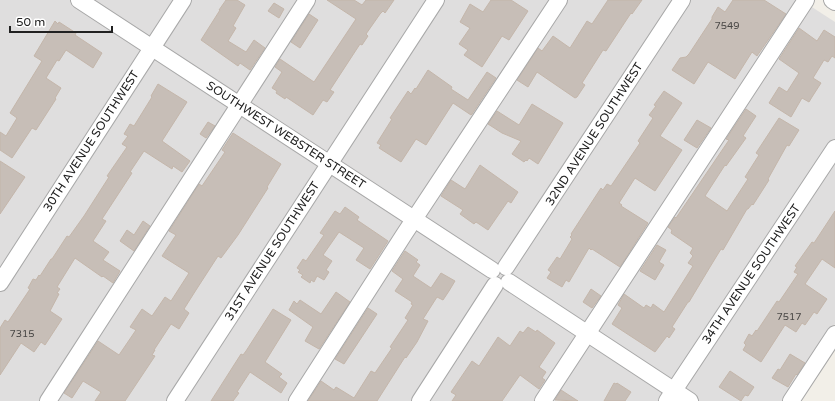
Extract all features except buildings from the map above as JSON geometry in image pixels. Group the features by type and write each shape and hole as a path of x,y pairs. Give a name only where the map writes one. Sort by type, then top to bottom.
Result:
{"street":[{"name":"SOUTHWEST WEBSTER STREET","path":"79,0 501,276 587,334 670,396 690,401"},
{"name":"30TH AVENUE SOUTHWEST","path":"0,283 183,0"},
{"path":"48,401 308,0"},
{"name":"31ST AVENUE SOUTHWEST","path":"175,401 436,0"},
{"path":"297,401 414,219 558,0"},
{"name":"32ND AVENUE SOUTHWEST","path":"420,401 682,0"},
{"path":"543,401 806,0"},
{"name":"34TH AVENUE SOUTHWEST","path":"670,396 835,148"},
{"path":"791,401 835,334"}],"shaded area":[{"path":"0,0 801,0 835,22 835,324 783,401 0,401"}]}
